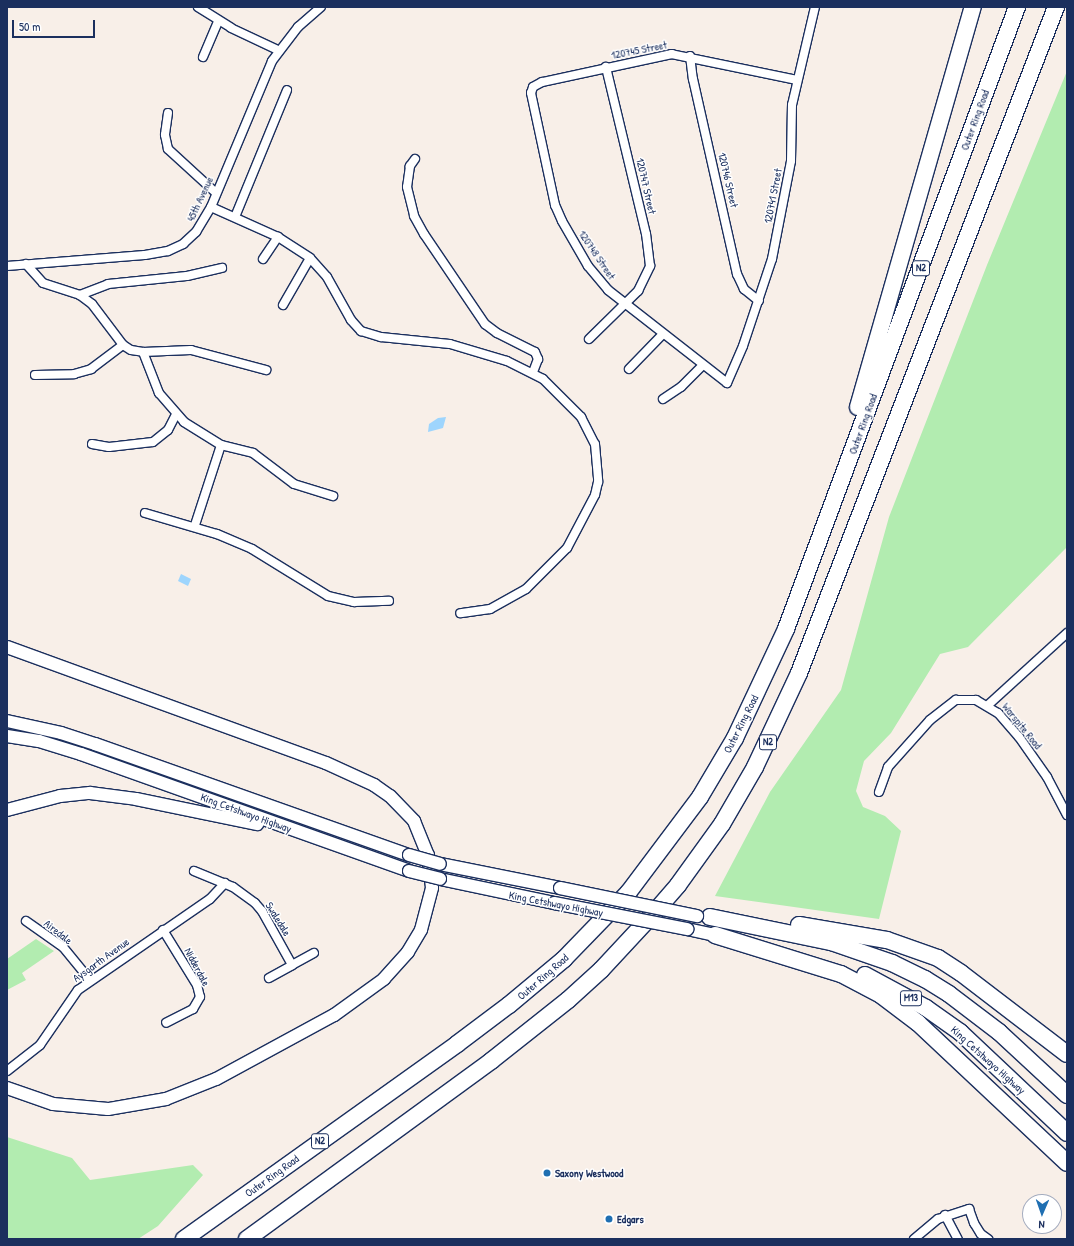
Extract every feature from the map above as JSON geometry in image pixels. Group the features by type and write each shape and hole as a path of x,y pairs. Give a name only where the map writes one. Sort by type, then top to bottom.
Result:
{"highway":[{"path":"824,528 972,7"},
{"path":"938,130 983,7"},
{"name":"Outer Ring Road","path":"184,1239 509,1005 564,959 628,894 700,798 735,738 786,629 1017,7"},
{"name":"N2","path":"247,1239 491,1061 568,1000 601,970 653,914 678,885 718,830 755,767 799,673 903,397 1056,7"},
{"path":"1035,63 1060,7"},
{"path":"703,916 827,928 914,948 938,958 961,973 1067,1054"},
{"name":"King Cetshwayo Highway","path":"703,916 831,942 892,963 925,979 950,994 993,1027 1067,1095"},
{"path":"715,935 841,974 881,995 918,1023 1067,1163"},
{"name":"King Cetshwayo Highway","path":"715,935 843,965 899,991 965,1036 1067,1133"}],"main road":[{"path":"7,647 326,763 374,785 390,796 414,821 428,855 432,888 421,930 408,952 384,979 334,1015 216,1079 166,1099 135,1106 108,1109 53,1104 7,1088"},
{"path":"7,716 27,720 44,728"},
{"name":"King Cetshwayo Highway","path":"7,721 44,728 95,744 409,855 440,864 703,916"},
{"name":"King Cetshwayo Highway","path":"7,736 39,741 81,754 409,870 440,879 715,935"},
{"path":"7,810 60,796 105,794 300,832"}],"street":[{"path":"198,7 218,21 278,50"},
{"name":"45th Avenue","path":"7,266 168,251 184,244 196,232 211,206 262,79 278,50 298,28 321,7"},
{"name":"120741 Street","path":"727,383 759,301 772,259 790,172 792,104 815,7"},
{"path":"203,57 218,21"},
{"name":"120745 Street","path":"533,87 606,67 662,55 690,56 797,80"},
{"name":"120746 Street","path":"690,56 693,79 737,274 744,289 759,301"},
{"name":"120747 Street","path":"589,339 624,303 638,291 647,276 650,259 606,67"},
{"name":"120748 Street","path":"533,87 532,101 558,214 597,278 662,335 727,383"},
{"path":"235,217 287,90"},
{"path":"168,113 165,135 168,149 216,193"},
{"path":"415,159 410,166 407,187 409,201 421,228 485,324 497,333 535,352 538,359 533,372"},
{"path":"211,206 278,237 310,258 327,277 351,320 361,331 381,337 412,338 457,346 507,361 533,372 572,406 591,433 598,457 595,495 567,548 537,580 526,589 490,609 460,613"},
{"path":"263,259 278,237"},
{"path":"283,305 310,258"},
{"path":"26,264 43,283 80,294 92,304 123,345 143,352 190,350 266,370"},
{"path":"80,294 108,284 187,276 222,268"},
{"path":"629,370 662,335"},
{"path":"35,375 74,374 92,369 123,345"},
{"path":"143,352 159,393 176,414 221,445 253,453 283,477 304,490 333,496"},
{"path":"663,399 681,387 702,366"},
{"path":"92,444 109,447 153,442 168,430 176,414"},
{"path":"194,525 221,445"},
{"path":"145,513 194,525 252,550 328,596 354,602 389,601"},
{"path":"988,705 1067,633"},
{"name":"Warspite Road","path":"879,792 888,767 946,706 956,700 969,699 988,705 1019,737 1047,777 1067,815"},
{"name":"Swaledale","path":"194,872 225,883 240,891 262,911 292,965"},
{"name":"Aysgarth Avenue","path":"7,1071 40,1045 68,1001 90,980 210,899 225,883"},
{"name":"Airedale","path":"26,921 63,947 90,980"},
{"name":"Nidderdale","path":"163,930 197,985 200,996 192,1009 166,1023"},
{"path":"269,978 314,953"},
{"path":"914,1239 924,1228 945,1215 969,1209 974,1224 981,1234 988,1239"},
{"path":"945,1215 958,1239"}],"green space":[{"path":"1067,71 1067,547 968,647 940,654 891,733 864,761 856,791 863,807 885,816 901,831 879,919 715,896 770,792 841,690 889,517 987,265"},
{"path":"36,939 54,951 22,973 26,980 7,990 7,959"},
{"path":"7,1137 72,1158 90,1180 193,1165 203,1175 158,1226 138,1239 7,1239"}],"water":[{"path":"446,417 443,428 428,432 429,424 438,418"},
{"path":"181,574 191,579 188,586 178,581"}],"place":[{"name":"Saxony Westwood","path":"547,1173"},
{"name":"Edgars","path":"609,1219"}]}
